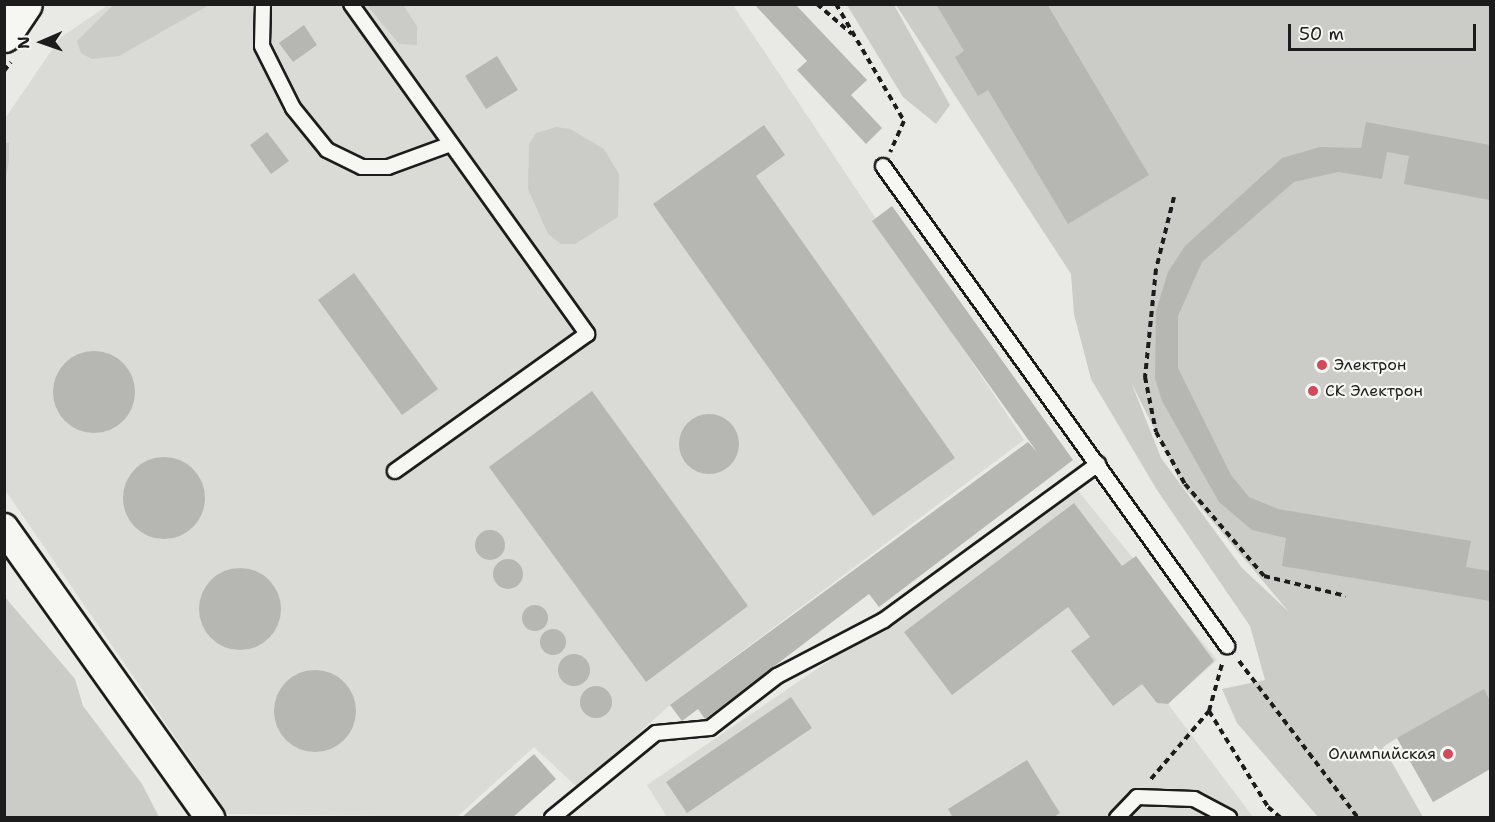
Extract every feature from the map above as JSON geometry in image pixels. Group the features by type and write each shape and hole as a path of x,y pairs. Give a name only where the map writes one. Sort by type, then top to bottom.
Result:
{"street":[{"path":"4,35 25,4"},
{"path":"4,528 210,818"}],"lane":[{"path":"263,4 262,46 292,108 327,150 362,167 388,167 451,144"},
{"path":"351,4 587,334 395,471"},
{"path":"883,166 1227,646"},
{"path":"552,818 656,733 710,728 777,676 884,620 1098,464"},
{"path":"1117,818 1137,797 1194,799 1229,818"}],"path":[{"path":"817,4 855,36"},
{"path":"836,4 904,121 883,166"},
{"path":"1174,197 1156,269 1144,377 1156,432 1185,484 1264,576 1346,596"},
{"path":"1137,797 1189,728 1209,711 1227,646"},
{"path":"1227,646 1358,818"},
{"path":"1209,711 1268,807 1281,818"},
{"path":"1399,818 1407,818"}],"shaded area":[{"path":"108,5 733,5 1024,440 670,705 578,788 534,747 457,817 228,814 5,490 4,120 60,38"},
{"path":"113,5 209,5 119,56 92,59 81,53 77,41"},
{"path":"367,5 403,5 417,26 417,45 399,44"},
{"path":"847,5 894,5 950,105 936,124 903,97"},
{"name":"СК Электрон","path":"896,5 1490,5 1490,769 1433,802 1397,738 1383,747 1423,817 1318,817 1237,723 1222,689 1265,680 1250,626 1157,490 1091,379 1074,314 1071,274","holes":["1131,382 1182,485 1289,612 1242,568 1161,458"]},
{"path":"556,127 570,129 604,149 619,174 618,217 575,244 561,244 548,234 528,189 529,144 536,133"},
{"path":"5,143 9,143 9,161 5,184"},
{"path":"1078,491 1217,660 1168,704 1253,817 667,817 647,785"},
{"path":"4,596 75,679 83,706 142,784 159,817 5,817"}],"building":[{"path":"754,4 795,4 867,80 851,95 882,128 866,144 797,70 807,61"},
{"path":"936,4 1047,4 1149,175 1068,224 988,90 978,96 955,57 964,51"},
{"path":"304,25 317,45 293,62 279,43"},
{"path":"497,56 518,90 486,109 465,76"},
{"path":"1366,122 1490,145 1490,200 1404,184 1409,156 1387,152 1382,179 1338,172 1294,182 1202,262 1178,316 1178,368 1231,475 1249,497 1278,509 1471,541 1466,567 1490,571 1490,601 1282,566 1286,538 1252,530 1219,502 1162,401 1155,378 1156,311 1168,272 1185,246 1282,158 1320,147 1361,148"},
{"path":"764,125 785,155 756,176 955,458 873,516 653,204"},
{"path":"267,132 289,161 271,174 250,145"},
{"path":"892,206 1073,460 879,607 869,594 705,719 698,709 682,721 670,705 1028,442 1037,452 872,221"},
{"path":"354,273 438,389 402,415 318,300"},
{"path":"94,351 110,354 123,363 132,376 135,392 132,408 123,421 110,430 94,433 78,430 65,421 56,408 53,392 56,376 65,363 78,354"},
{"path":"592,391 748,606 646,682 489,467"},
{"path":"709,414 726,419 734,427 739,444 734,461 726,469 709,474 692,469 684,461 679,444 684,427 692,419"},
{"path":"164,457 180,460 193,469 202,482 205,498 202,514 193,527 180,536 164,539 148,536 135,527 126,514 123,498 126,482 135,469 148,460"},
{"path":"1074,503 1122,566 1136,556 1214,661 1168,704 1157,703 1142,684 1113,706 1071,651 1090,637 1068,607 952,695 904,632"},
{"path":"490,530 501,534 505,545 501,556 490,560 479,556 475,545 479,534"},
{"path":"508,559 518,564 523,574 518,584 508,589 498,584 493,574 498,564"},
{"path":"240,568 256,571 269,580 278,593 281,609 278,625 269,638 256,647 240,650 224,647 211,638 202,625 199,609 202,593 211,580 224,571"},
{"path":"535,605 544,609 548,618 544,627 535,631 526,627 522,618 526,609"},
{"path":"553,629 562,633 566,642 562,651 553,655 544,651 540,642 544,633"},
{"path":"574,654 585,659 590,670 585,681 574,686 563,681 558,670 563,659"},
{"path":"315,670 331,673 344,682 353,695 356,711 353,727 344,740 331,749 315,752 299,749 286,740 277,727 274,711 277,695 286,682 299,673"},
{"path":"596,686 607,691 612,702 607,713 596,718 585,713 580,702 585,691"},
{"name":"Олимпийская","path":"1484,689 1490,701 1490,769 1433,802 1397,738"},
{"path":"791,697 812,728 687,813 666,782"},
{"path":"534,754 556,779 512,818 461,818"},
{"path":"1027,760 1060,813 1052,818 953,818 948,809"}],"place":[{"name":"Электрон","path":"1322,365"},
{"name":"СК Электрон","path":"1313,391"},
{"name":"Олимпийская","path":"1448,754"}]}
